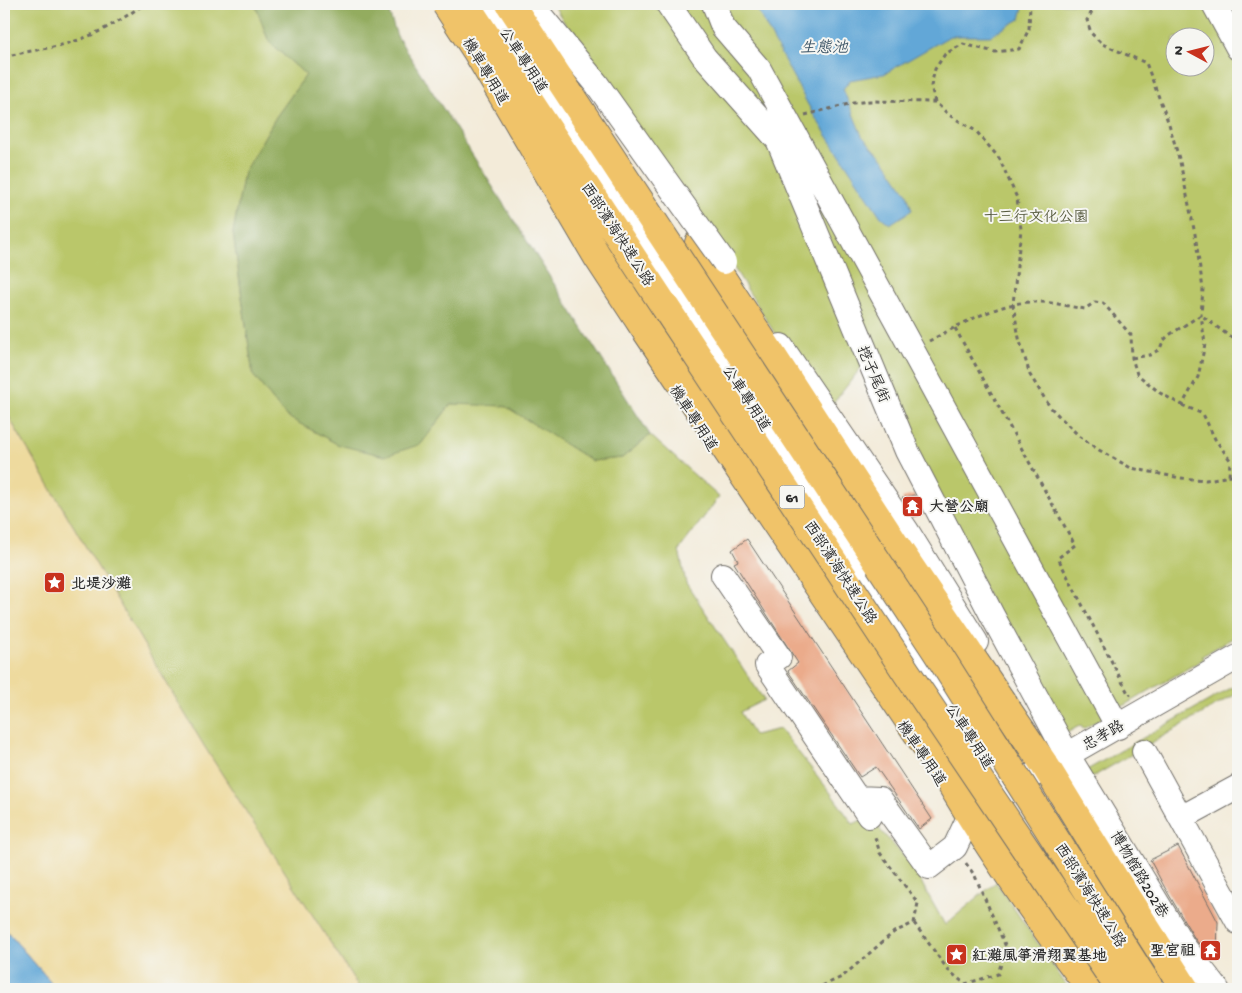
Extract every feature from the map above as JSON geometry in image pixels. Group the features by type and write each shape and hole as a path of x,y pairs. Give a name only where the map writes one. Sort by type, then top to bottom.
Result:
{"highway":[{"path":"445,4 476,50 597,256 819,596 947,777 1044,927 1091,989"},
{"name":"西部濱海快速公路","path":"466,4 896,656 1120,989"},
{"name":"61","path":"510,4 539,48"},
{"path":"539,48 587,83 633,152 717,269 900,537 1057,761 1114,878 1185,989"},
{"name":"西部濱海快速公路","path":"539,48 937,652 1150,989"}],"street":[{"name":"公車專用道","path":"488,4 1006,792"},
{"path":"531,4 596,83 730,270 900,537"},
{"name":"挖子尾街","path":"668,4 704,58 778,140 907,451 992,615 1057,761"},
{"path":"714,4 723,27 759,70 1118,727"},
{"path":"1214,4 1238,48"},
{"path":"723,575 779,657 768,665 863,807 880,799 929,867 955,847 970,815"},
{"name":"忠孝路","path":"970,815 1057,761 1238,657"},
{"path":"1144,751 1238,922"},
{"name":"博物館路202巷","path":"1057,761 1184,947 1217,989"},
{"path":"1181,818 1238,786"}],"path":[{"path":"4,57 29,50 73,42 101,30 144,4"},
{"path":"1030,4 1029,29 1019,49 995,52 964,44 945,54 935,69 931,86 935,102 949,115 976,131 999,158 1017,198 1021,229 1013,304 1019,338 1030,375 1050,407 1079,436 1131,468 1180,478 1206,480 1238,474"},
{"path":"1104,4 1096,6 1087,20 1091,33 1102,44 1146,63 1169,124 1180,162 1196,243 1203,288 1201,315 1204,344 1198,377 1182,404"},
{"path":"806,115 852,103 870,101 935,102"},
{"path":"912,349 955,328 1013,304 1038,302 1085,309 1095,302 1103,303 1131,335 1132,358 1137,374 1160,393 1203,414 1215,439 1230,460 1228,477"},
{"path":"1201,315 1229,336 1238,339"},
{"path":"1132,358 1150,355 1160,349 1163,341 1169,335 1201,315"},
{"path":"955,328 1075,545 1058,558 1129,695"},
{"path":"863,807 880,852 918,903 914,923 948,970 965,984 998,974 1006,947 974,876 955,847"},
{"path":"815,989 842,976 894,932 914,923"}],"green space":[{"path":"4,4 255,4 269,42 306,75 276,117 244,172 233,233 253,375 286,416 339,445 421,444 451,404 505,405 592,461 622,458 650,435 719,497 679,550 686,583 764,700 740,712 754,735 780,729 853,824 877,813 880,830 911,864 945,925 996,882 1069,989 360,989 204,746 11,421 4,406"},
{"path":"255,4 386,4 397,36 650,435 622,458 592,461 505,406 451,404 421,444 385,456 339,445 286,416 253,375 233,233 244,172 276,117 306,75 269,42"},
{"path":"553,4 662,4 772,142 863,365 825,414 724,252 567,27"},
{"name":"十三行文化公園","path":"678,4 1238,4 1238,635 1202,656 1204,659 1083,729 1081,725 1063,735 927,481 783,138 719,63"},
{"path":"1238,684 1238,693 1089,779 1085,771"}],"sand":[{"name":"北堤沙灘","path":"4,406 11,421 204,746 360,989 57,989 4,928"}],"water":[{"name":"生態池","path":"754,4 1024,4 1020,19 990,36 950,36 884,74 850,80 843,89 862,136 885,161 907,194 912,210 890,224 881,217 813,114"},
{"path":"4,928 57,989 4,989"}],"building":[{"name":"大營公廟","path":"914,495 923,514 914,517 902,498"},
{"path":"747,539 932,819 919,829 876,767 860,777 788,671 798,663 734,563 738,561 732,550"},
{"path":"1178,846 1218,922 1217,954 1207,954 1195,939 1150,860"}],"place":[{"name":"大營公廟","path":"913,506"},
{"name":"北堤沙灘","path":"55,583"},
{"name":"聖宮祖","path":"1211,950"},
{"name":"紅灘風箏滑翔翼基地","path":"956,955"}]}
